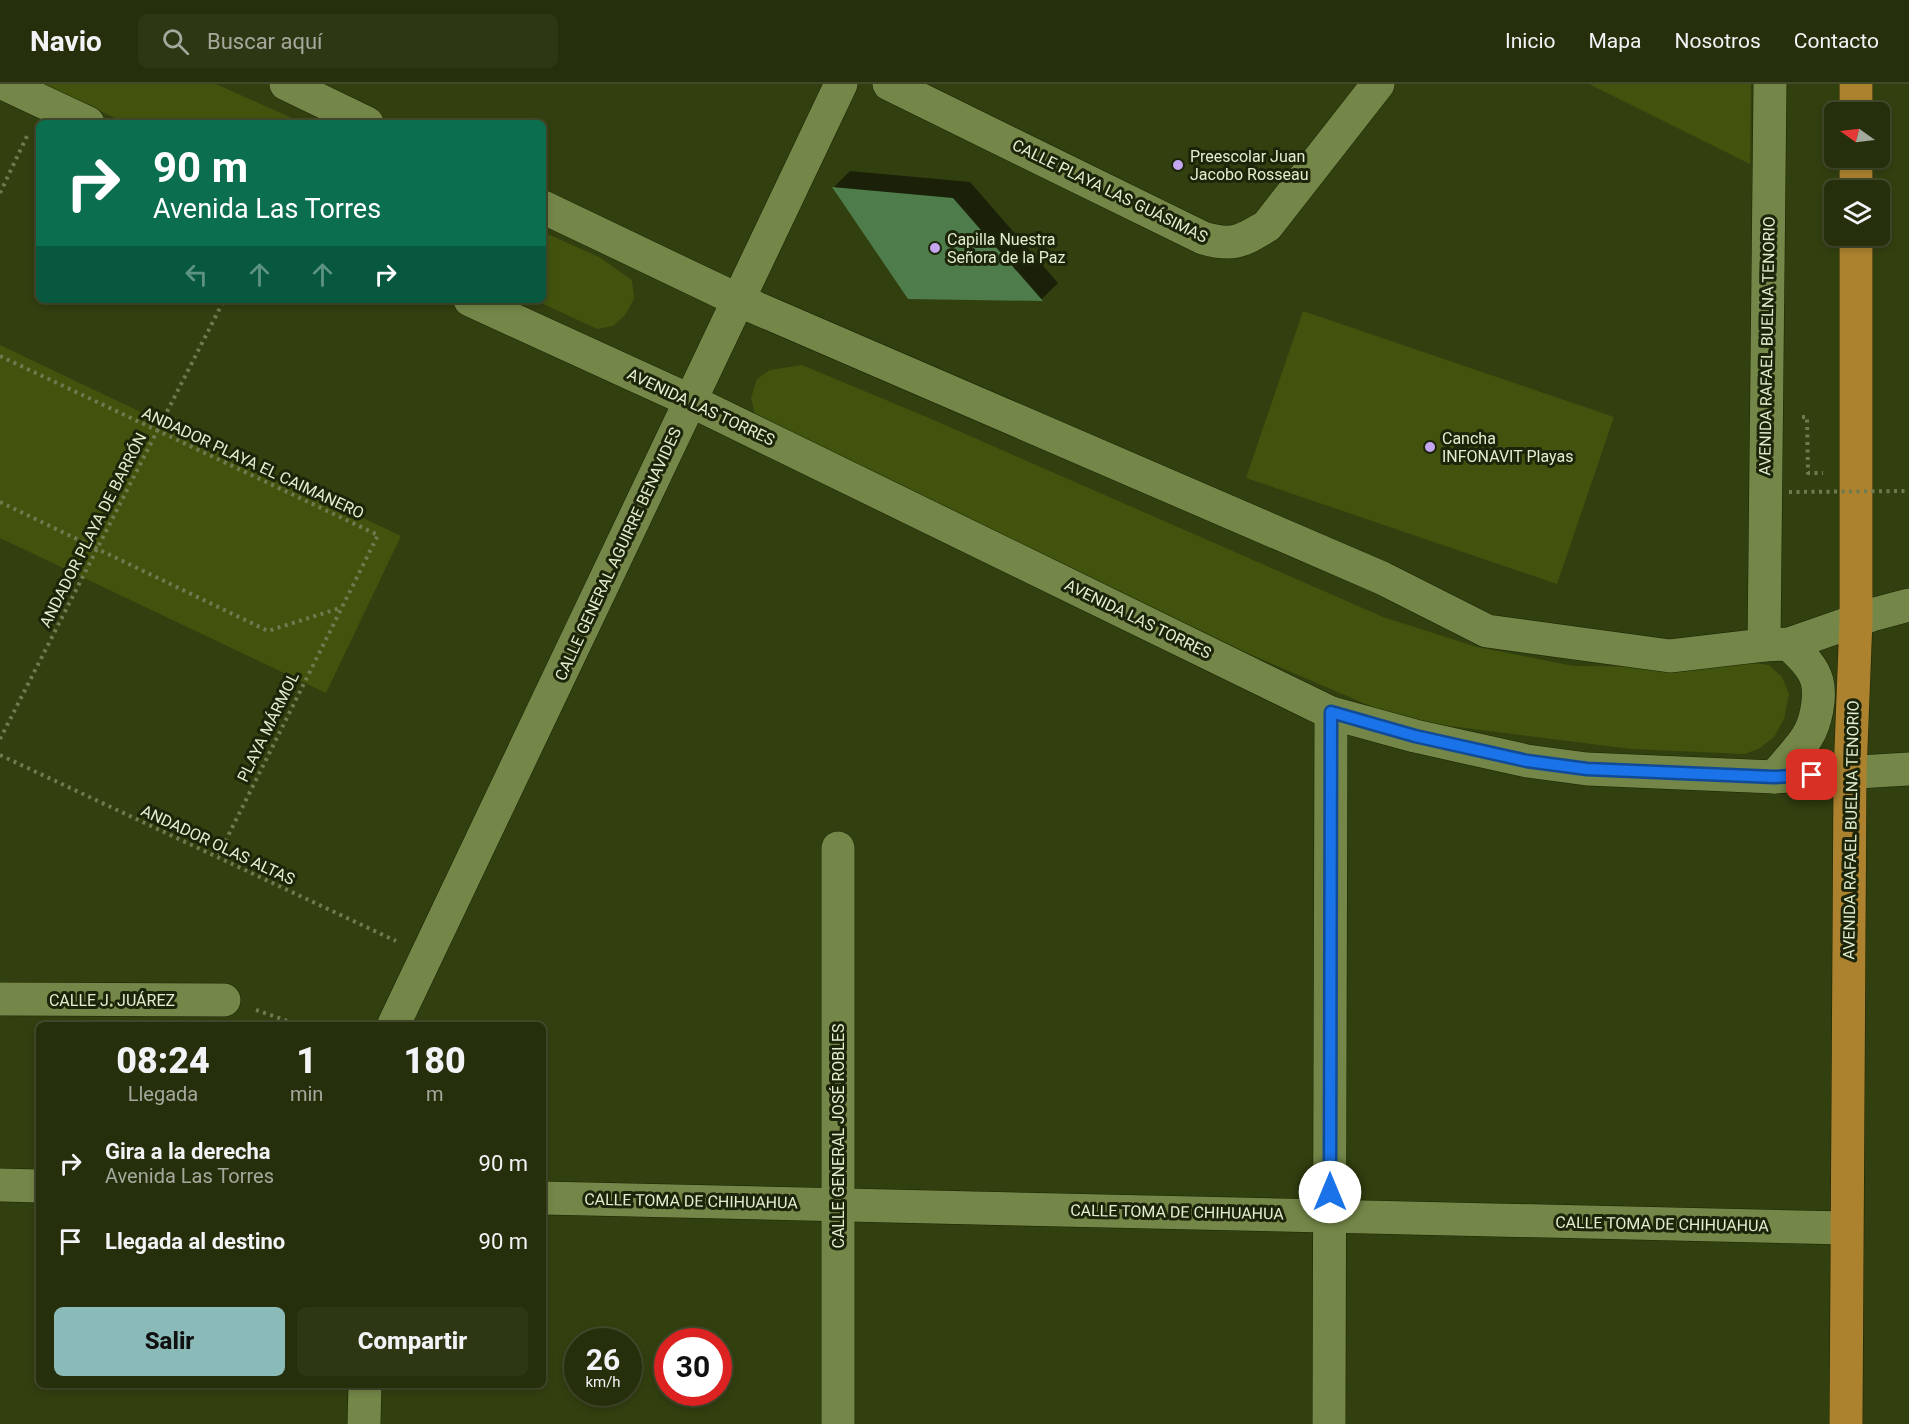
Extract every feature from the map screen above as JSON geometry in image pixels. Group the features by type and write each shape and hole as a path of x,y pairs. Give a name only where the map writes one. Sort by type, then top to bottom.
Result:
{"main road":[{"path":"1856,84 1856,102"},
{"name":"AVENIDA RAFAEL BUELNA TENORIO","path":"1846,1424 1850,774 1856,620 1856,246"}],"street":[{"path":"4,84 82,120"},
{"path":"286,84 361,120"},
{"name":"CALLE GENERAL AGUIRRE BENAVIDES","path":"395,1022 841,84"},
{"name":"CALLE PLAYA LAS GUÁSIMAS","path":"889,84 1203,238 1220,243 1242,241 1267,226 1378,84"},
{"name":"AVENIDA RAFAEL BUELNA TENORIO","path":"1770,84 1776,644"},
{"path":"546,208 738,300 1382,578 1487,631 1670,656 1776,644 1909,605"},
{"name":"AVENIDA LAS TORRES","path":"477,303 691,401 1331,712 1415,736 1527,761 1587,769 1774,777 1909,769"},
{"path":"1774,777 1808,735 1815,716 1819,694 1817,681 1807,662 1776,644"},
{"path":"1329,1424 1331,712"},
{"name":"CALLE GENERAL JOSÉ ROBLES","path":"838,848 838,1424"},
{"name":"CALLE J. JUÁREZ","path":"0,999 224,1000"},
{"path":"0,1185 36,1186"},
{"name":"CALLE TOMA DE CHIHUAHUA","path":"546,1198 1846,1228"},
{"path":"364,1424 365,1388"}],"path":[{"path":"0,193 43,102"},
{"name":"ANDADOR PLAYA DE BARRÓN","path":"0,739 222,303"},
{"name":"ANDADOR PLAYA EL CAIMANERO","path":"0,356 378,535 341,607"},
{"path":"1798,417 1807,417 1808,473 1856,473"},
{"path":"1789,482 1790,492 1909,491"},
{"path":"0,502 268,631 341,607"},
{"name":"PLAYA MÁRMOL","path":"218,858 341,607"},
{"name":"ANDADOR OLAS ALTAS","path":"0,755 427,956"}],"green space":[{"path":"41,84 216,84 296,120 119,120"},
{"path":"1589,84 1751,84 1750,164"},
{"path":"546,233 599,257 632,280 634,299 625,315 613,326 597,329 541,303 546,303"},
{"name":"Cancha INFONAVIT Playas","path":"1303,311 1614,417 1557,584 1246,478"},
{"path":"0,345 401,536 326,693 0,538"},
{"path":"802,365 929,418 1383,617 1477,647 1574,666 1710,667 1746,662 1769,665 1782,677 1789,694 1784,719 1774,737 1760,748 1745,754 1631,749 1403,720 820,470 756,418 751,398 757,379 770,370"}],"building":[{"name":"Capilla Nuestra Señora de la Paz","path":"832,187 953,198 1043,301 908,299"}],"place":[{"name":"Preescolar Juan Jacobo Rosseau","path":"1178,165"},
{"name":"Capilla Nuestra Señora de la Paz","path":"935,248"},
{"name":"Cancha INFONAVIT Playas","path":"1430,447"}],"route":[{"path":"1330,1192 1331,712 1415,736 1527,761 1587,769 1774,777 1812,775"}]}
